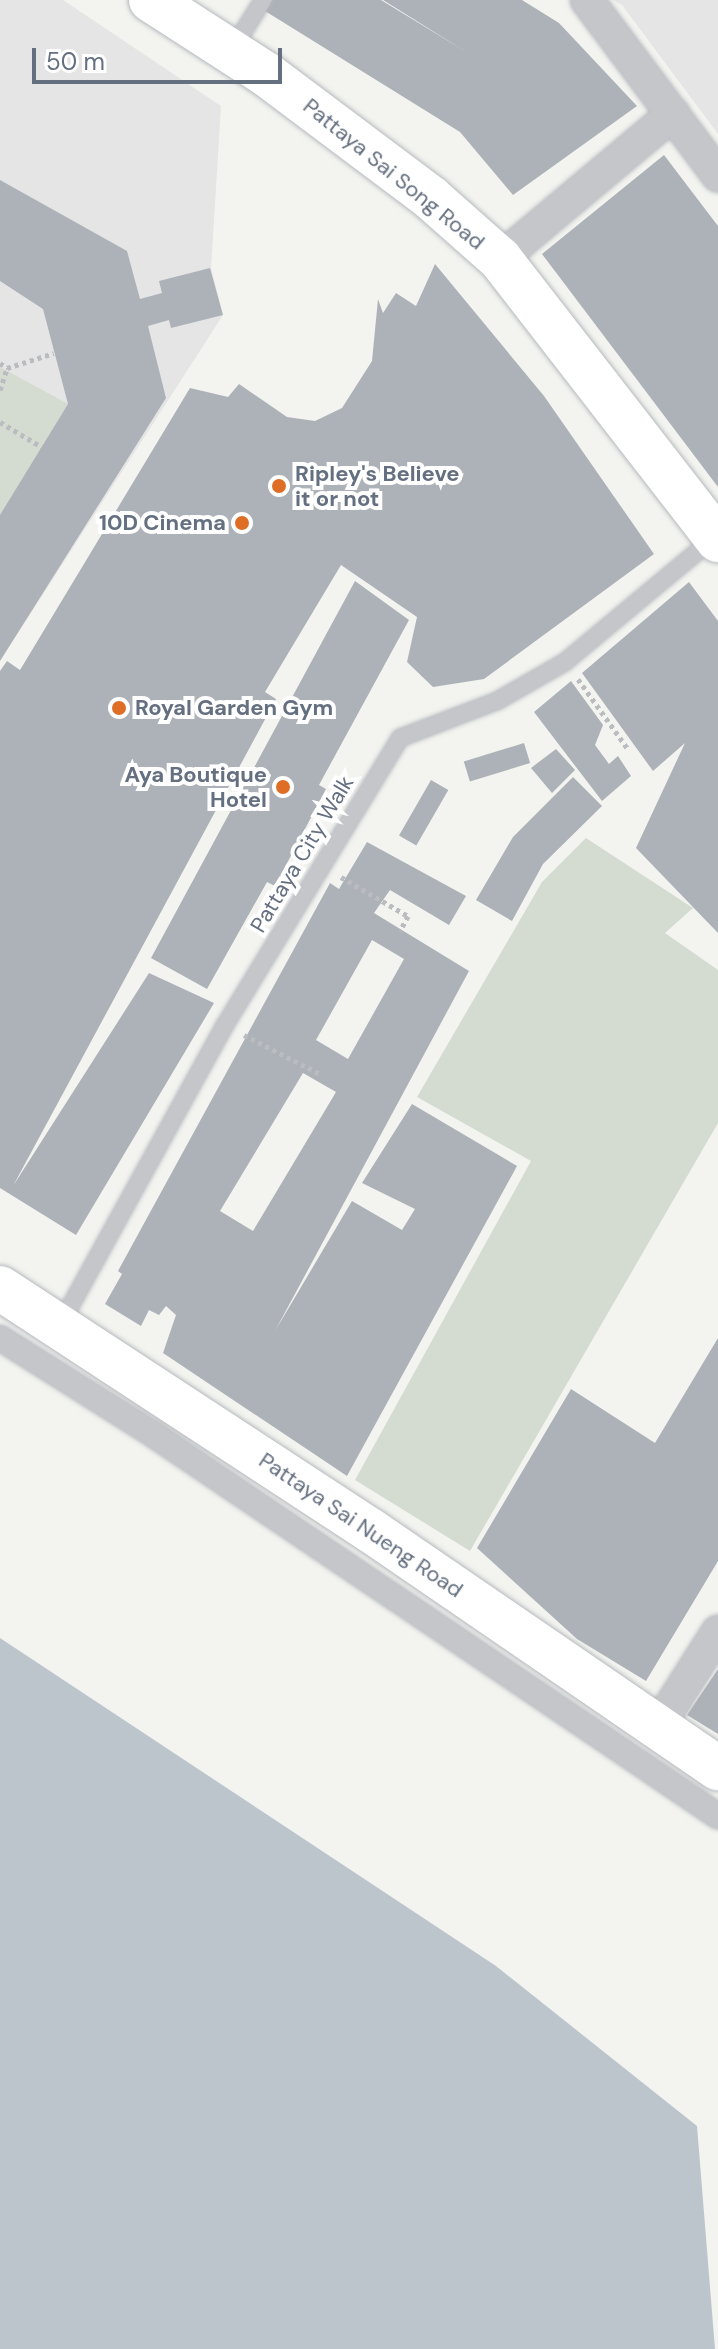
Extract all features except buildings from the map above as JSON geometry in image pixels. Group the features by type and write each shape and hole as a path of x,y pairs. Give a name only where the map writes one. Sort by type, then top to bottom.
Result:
{"main road":[{"name":"Pattaya Sai Song Road","path":"151,0 232,50 431,198 500,259 717,538"},
{"name":"Pattaya Sai Nueng Road","path":"0,1288 60,1325 718,1768"}],"street":[{"path":"587,0 718,175"},
{"path":"500,259 673,114"},
{"path":"0,1338 154,1435 718,1816"},
{"path":"657,1728 718,1632"}],"lane":[{"path":"232,50 263,0"},
{"name":"Pattaya City Walk","path":"60,1325 225,1025 320,864 400,738 497,701 565,662 717,538"}],"path":[{"path":"7,368 54,353"},
{"path":"0,363 7,368"},
{"path":"0,390 7,368"},
{"path":"0,422 42,447"},
{"path":"565,662 628,749"},
{"path":"320,864 408,916 400,931"},
{"path":"225,1025 322,1075"}],"shaded area":[{"path":"0,0 63,0 221,106 211,268 223,315 0,661"},
{"path":"613,0 718,0 718,134 622,5"},
{"path":"0,367 68,404 0,516"},
{"path":"586,838 693,908 665,933 718,970 718,1123 470,1551 355,1480 531,1161 417,1097 542,882"},
{"path":"0,1638 496,1966 697,2126 715,2349 0,2349"}],"place":[{"name":"Ripley's Believe it or not","path":"279,486"},
{"name":"10D Cinema","path":"242,523"},
{"name":"Royal Garden Gym","path":"119,708"},
{"name":"Aya Boutique Hotel","path":"283,787"}]}
